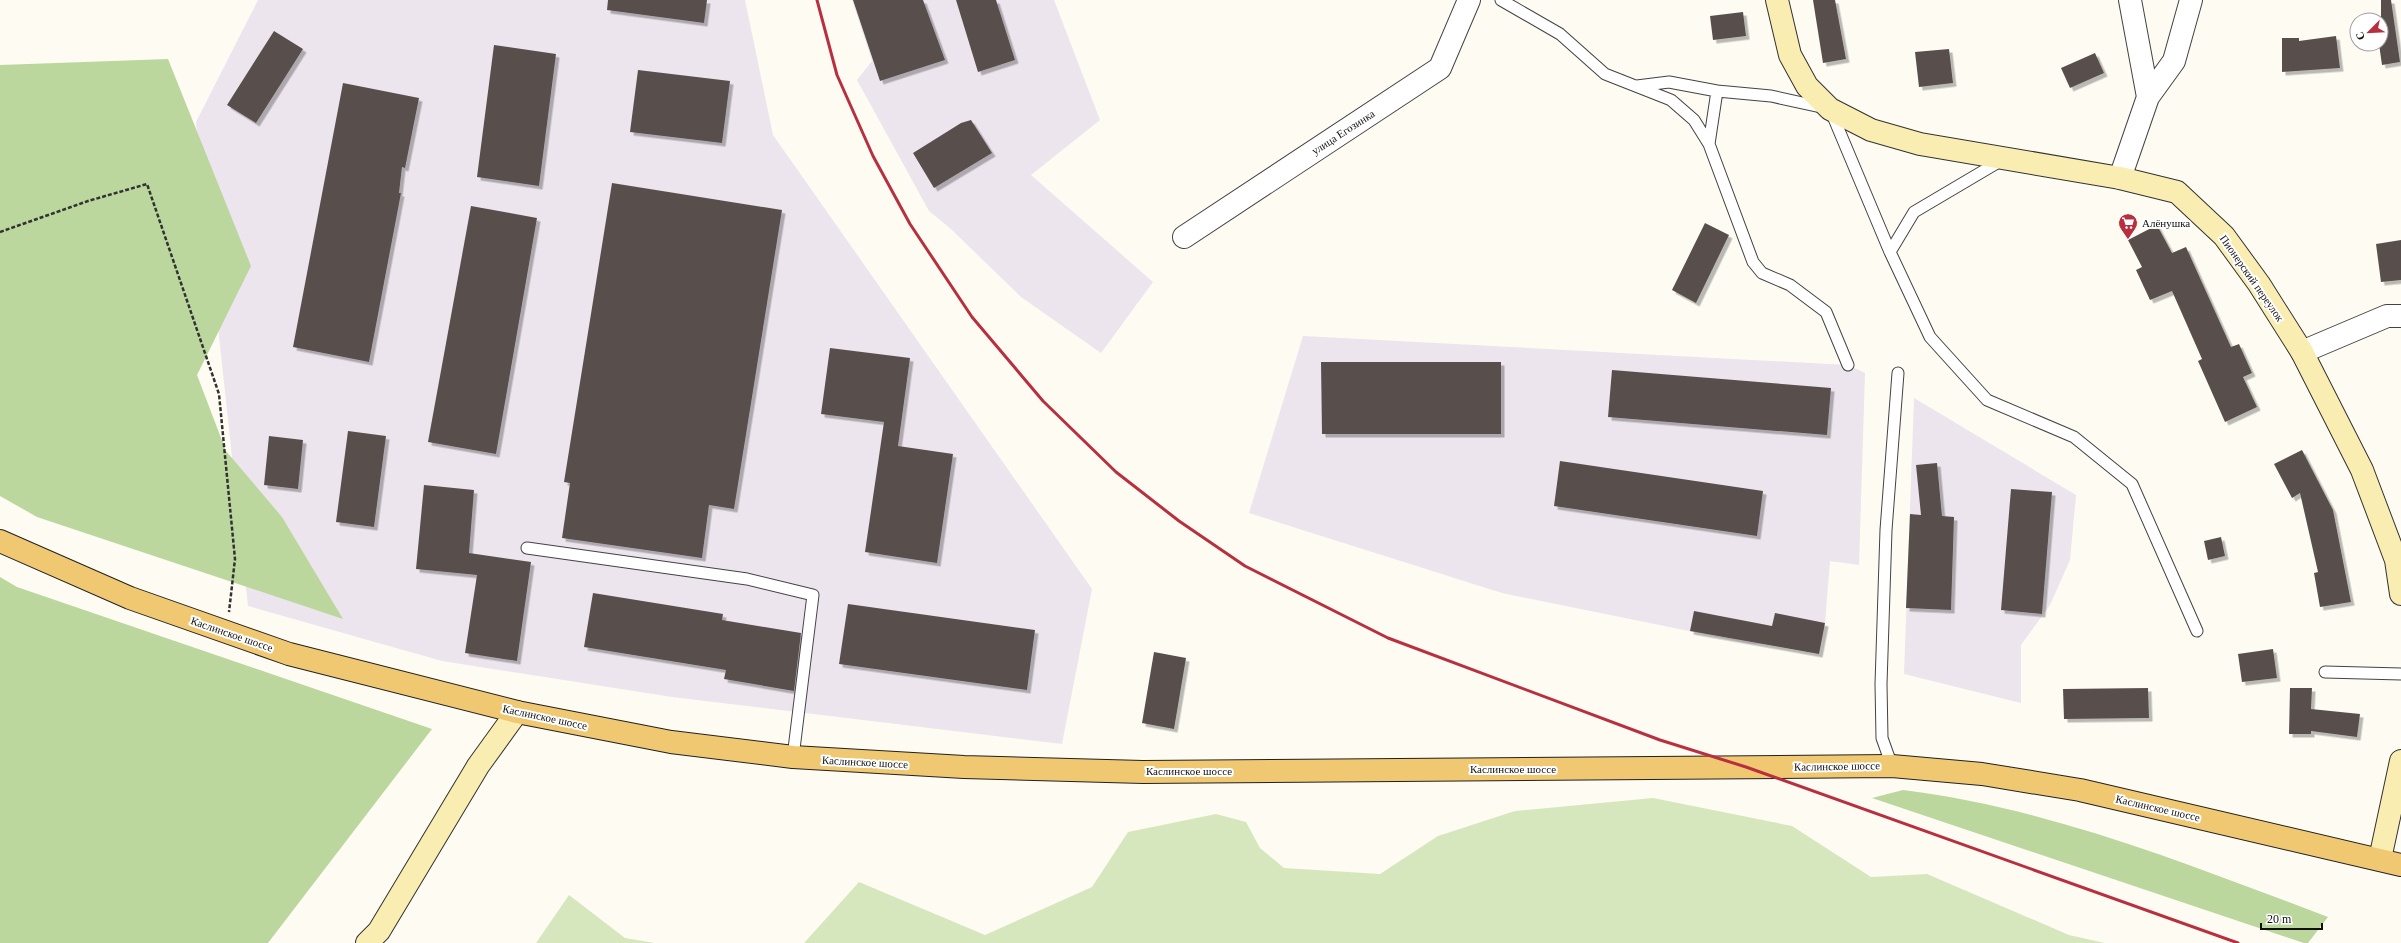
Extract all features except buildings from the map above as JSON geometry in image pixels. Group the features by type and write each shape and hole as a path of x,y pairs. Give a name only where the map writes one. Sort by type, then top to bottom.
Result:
{"main road":[{"name":"Каслинское шоссе","path":"0,541 130,598 289,654 517,712 670,742 793,757 964,768 1143,772 1892,766 1982,774 2080,790 2401,865"}],"street":[{"name":"улица Егозинка","path":"1184,237 1440,68 1469,0"},
{"name":"Пионерский переулок","path":"1777,0 1790,55 1807,86 1830,109 1871,130 1920,144 2120,178 2177,192 2224,236 2259,284 2302,352 2362,470 2396,560 2401,594"},
{"path":"2130,0 2148,97"},
{"path":"2120,178 2148,97 2174,61 2192,0"},
{"path":"2302,352 2396,314"},
{"path":"367,943 379,930 478,766 517,712"},
{"path":"2380,859 2401,762"}],"lane":[{"path":"1501,0 1560,34 1605,74 1671,100 1694,120 1709,144 1752,262 1762,273 1790,285 1826,312 1848,365"},
{"path":"1634,86 1669,82 1717,91 1771,96 1830,109 1890,252 1930,337 1987,400 2074,437 2132,484 2197,631"},
{"path":"1709,144 1717,91"},
{"path":"1890,252 1914,212 2005,158"},
{"path":"1892,766 1882,738 1881,684 1886,530 1898,373"},
{"path":"527,548 747,579 813,595 793,757"},
{"path":"2325,672 2401,674"}],"path":[{"path":"0,232 88,201 146,184 219,394 235,558 227,632"}],"shaded area":[{"path":"258,0 745,0 773,135 1092,589 1062,744 672,697 442,661 248,606 196,122"},
{"path":"852,0 1054,0 1100,120 1031,175 1153,282 1101,353 1021,297 951,229 929,211 857,80 872,61"},
{"path":"1303,336 1848,365 1865,373 1859,565 1830,561 1825,623 1819,654 1769,644 1753,644 1502,593 1249,513"},
{"path":"1914,398 2076,495 2070,560 2050,605 2021,645 2021,703 1904,674"}],"green space":[{"path":"168,59 251,266 197,375 226,451 282,517 343,619 37,517 0,496 0,65"},
{"path":"0,577 17,587 432,729 268,943 0,943"},
{"path":"1903,790 1958,798 2066,824 2172,859 2328,917 2308,943 2304,943 1872,798"},
{"path":"1653,798 1792,826 1871,877 1927,874 2069,935 2105,943 804,943 859,882 985,935 1092,887 1128,832 1216,814 1246,822 1260,848 1284,868 1380,874 1438,836 1515,811"},
{"path":"569,895 625,938 655,943 536,943"}],"railway":[{"path":"817,0 837,75 873,156 910,224 972,317 1043,401 1116,472 1179,521 1245,566 1388,638 1660,740 1746,767 2238,943"}],"place":[{"name":"Алёнушка","path":"2128,240"}]}
